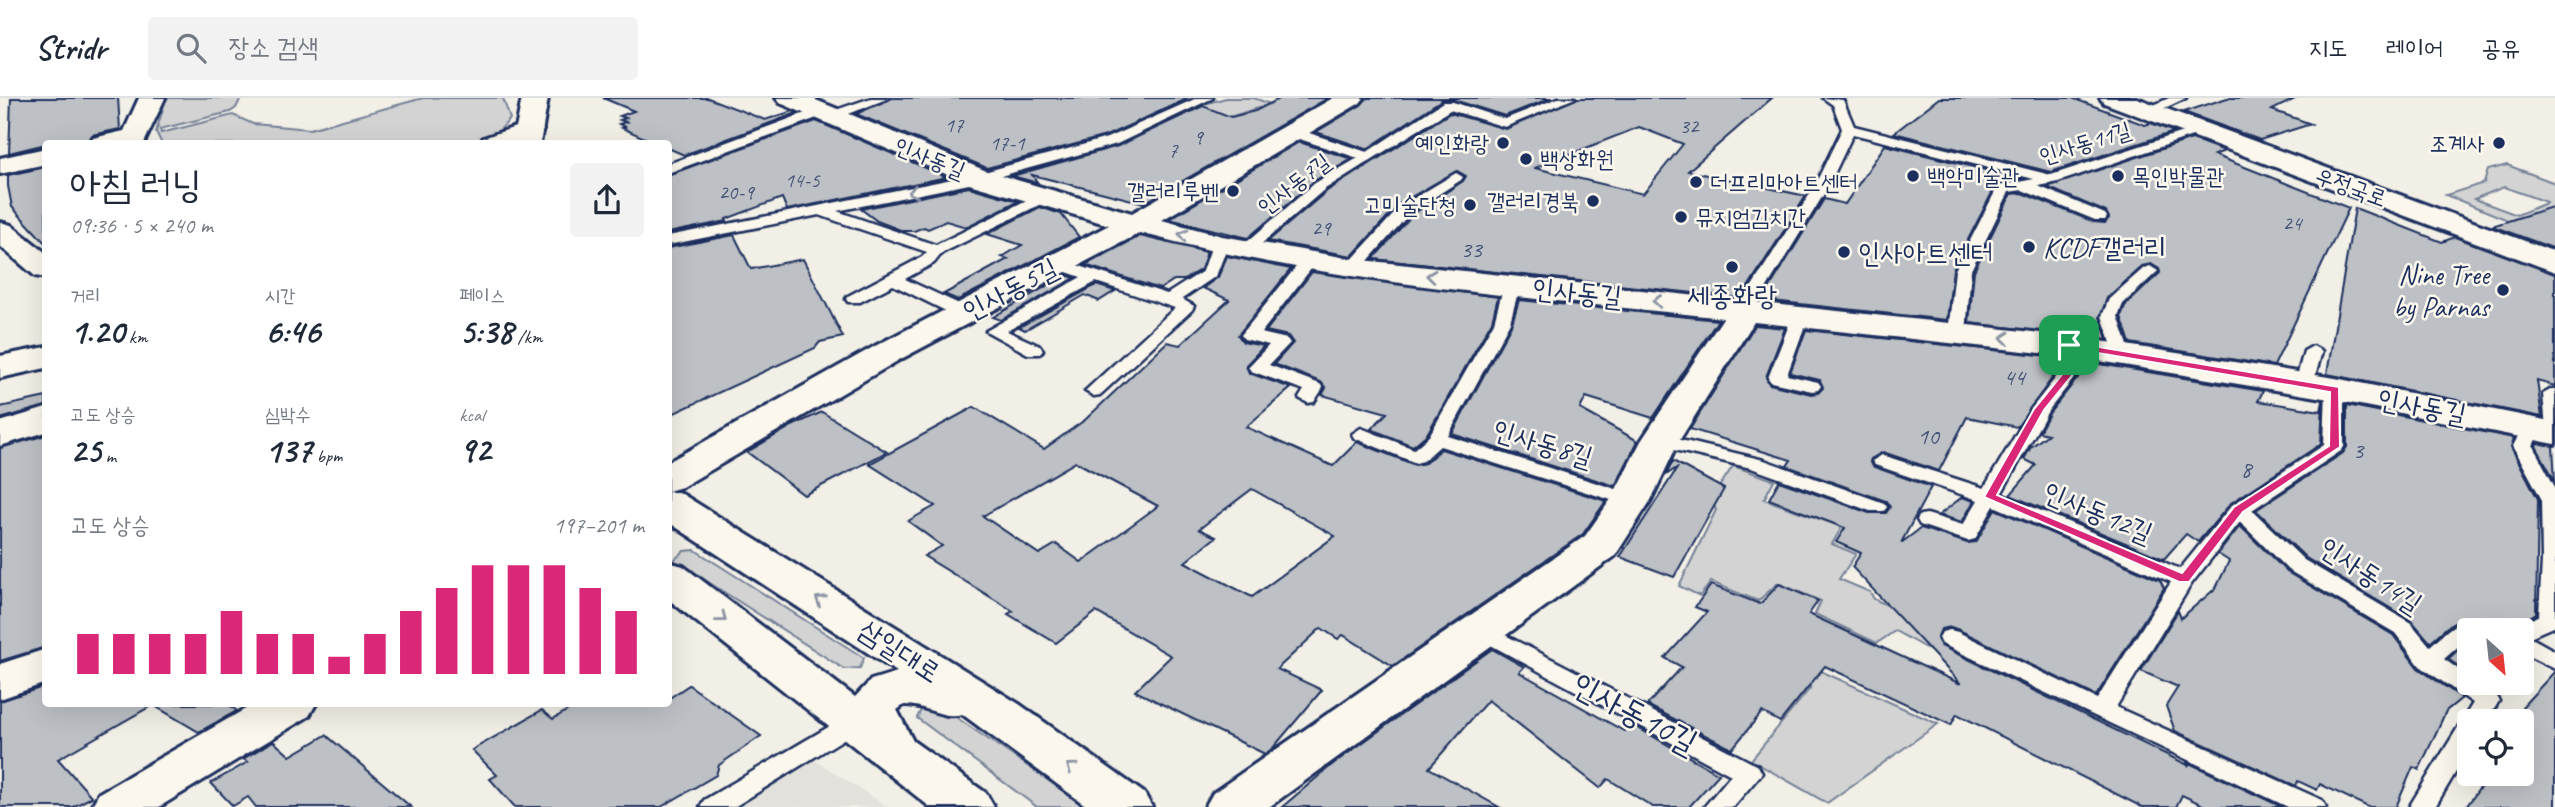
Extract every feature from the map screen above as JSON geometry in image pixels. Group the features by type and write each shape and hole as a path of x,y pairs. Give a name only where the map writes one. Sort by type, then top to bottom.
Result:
{"street":[{"path":"137,140 152,98"},
{"path":"535,98 535,139"},
{"path":"535,139 557,98"},
{"name":"인사동길","path":"789,98 979,178 1042,198 1234,246 1353,268 2069,345 2547,429"},
{"name":"인사동5길","path":"672,478 887,353 1136,223 1351,98"},
{"name":"우정국로","path":"2113,98 2555,263"},
{"path":"0,166 42,157"},
{"path":"0,231 23,259"},
{"path":"1231,807 1600,546 1631,500 1660,442 1745,310"},
{"path":"0,367 42,358"},
{"path":"0,435 42,420"},
{"name":"삼일대로","path":"672,506 1002,717 1126,807"},
{"path":"672,579 907,763 968,807"},
{"path":"0,682 42,666"},
{"path":"907,763 888,743 873,709 878,697 893,688 909,687 939,693 1002,717"},
{"path":"117,807 287,707"}],"lane":[{"path":"672,168 826,114 883,98"},
{"name":"인사동7길","path":"1234,246 1320,186 1448,105 1506,123 1569,98"},
{"path":"1745,310 1820,189 1849,129 1838,103 1829,98"},
{"path":"2147,111 2180,98"},
{"path":"672,240 979,178 1112,141 1203,99"},
{"path":"1849,129 2053,179"},
{"name":"인사동11길","path":"1957,333 1963,270 2003,190 2053,179 2200,131"},
{"name":"인사동7길","path":"1295,132 1369,157"},
{"path":"1353,268 1406,209 1456,177"},
{"name":"인사동11길","path":"2023,185 2100,217"},
{"path":"854,299 928,260 937,250 1042,198"},
{"path":"821,211 937,250"},
{"path":"1169,300 1210,273 1234,246"},
{"path":"1308,398 1314,388 1257,367 1281,343 1250,335 1310,260"},
{"path":"1058,264 1186,306 1094,391"},
{"path":"2122,354 2110,316 2115,302 2150,271"},
{"path":"1034,349 994,331 1093,276"},
{"path":"893,279 964,313"},
{"name":"인사동8길","path":"1512,285 1502,322 1437,439 1631,500"},
{"path":"1800,317 1777,378 1812,386"},
{"path":"1927,520 1968,534 2039,409 2070,372 2069,345"},
{"path":"2102,711 2184,579 2239,509 2334,447 2313,351"},
{"path":"2534,626 2550,619 2554,562 2553,499 2523,446 2547,429 2552,394"},
{"path":"1361,434 1416,457 1437,439"},
{"path":"1660,442 1757,464 1877,507"},
{"name":"인사동12길","path":"1882,461 1990,497 2184,579"},
{"name":"인사동14길","path":"2239,509 2297,565 2403,628 2428,660 2487,701 2482,709"},
{"name":"인사동10길","path":"1482,631 1748,774 1717,807"},
{"path":"2428,660 2457,635"},
{"path":"1950,638 2313,807"},
{"path":"2534,650 2555,661"},
{"path":"713,807 854,720"},
{"path":"2422,807 2457,750"}],"shaded area":[{"path":"166,98 241,98 236,108 230,112 160,129 161,133 233,115 253,124 310,129 423,98 503,98 510,119 499,131 484,140 160,140 156,132"},
{"path":"1226,98 1254,98 1270,104 1134,148 1121,141 1197,106"},
{"path":"2507,165 2555,183 2555,239 2446,195 2484,183 2488,170","holes":["2504,187 2546,202 2517,215 2474,199"]},
{"path":"1733,466 1774,480 1764,499 1842,527 1832,544 1856,554 1839,579 1870,592 1874,599 1937,629 1934,640 1949,647 1943,658 1895,631 1877,643 1815,614 1821,601 1778,583 1758,601 1711,582 1700,596 1679,586 1716,510 1711,499"},
{"path":"695,550 864,658 860,668 844,669 674,560 684,551"},
{"path":"1774,650 1938,724 1827,803 1751,760 1811,687 1761,661"},
{"path":"938,705 1088,807 1037,807 917,718 923,706"},
{"path":"802,752 888,807 714,807"}],"building":[{"path":"11,98 118,98 120,129 92,135 89,140 42,140 42,145 9,153"},
{"path":"603,98 708,98 765,120 793,111 797,113 684,155 672,150 672,140 649,140 622,128 625,127 619,124 626,122 620,120 626,118 620,116 634,111"},
{"path":"892,98 1187,99 1106,136 987,168 856,114"},
{"path":"1281,98 1328,98 1144,203 1032,175 1038,183 1012,176 1118,146 1203,106 1231,117 1255,111"},
{"path":"1367,98 1551,98 1505,116 1443,99 1367,149 1316,132 1361,105"},
{"path":"1577,98 1772,98 1688,171 1806,196 1741,298 1373,259 1413,214 1463,181 1466,176 1457,171 1399,204 1352,256 1268,241 1327,191 1450,113 1506,129","holes":["1639,127 1683,144 1643,194 1535,168"]},
{"path":"1939,98 2072,98 2145,125 2151,123 2174,132 2051,172 1894,133"},
{"path":"2227,98 2297,98 2272,110 2311,124 2260,140 2184,112"},
{"path":"816,121 947,177 787,210 782,198 726,219 727,221 672,232 672,174"},
{"path":"2192,139 2225,151 2214,155 2349,208 2274,366 2130,343 2121,316 2125,306 2160,273 2159,269 2151,264 2142,266 2107,298 2100,317 2107,339 1969,323 1974,271 2011,194 2022,193 2094,222 2105,223 2109,218 2106,212 2047,187"},
{"path":"1299,142 1352,159 1314,181 1248,238 1169,219"},
{"path":"1885,145 2022,179 1996,185 1953,269 1947,320 1762,300 1824,199 1845,204"},
{"path":"42,168 42,240 12,207 8,175"},
{"path":"969,187 1018,201 966,227 946,221 928,229 924,227 914,231 903,231 877,221 861,209"},
{"path":"2555,206 2555,249 2492,226"},
{"path":"1040,207 1061,214 1079,237 958,300 944,294 1008,259 1002,257 1022,245 987,234"},
{"path":"2355,208 2442,242 2455,237 2555,274 2555,386 2537,381 2542,417 2327,374"},
{"path":"734,235 751,269 803,259 843,337 820,342 815,348 672,414 672,247"},
{"path":"1140,236 1207,252 1201,269 1184,280 1174,280 1160,289 1085,265"},
{"path":"1227,256 1291,269 1238,335 1243,342 1264,346 1246,365 1249,373 1291,388 1246,427 1333,466 1357,442 1415,465 1425,463 1441,449 1606,501 1583,534 1393,666 1343,635 1338,639 1321,628 1277,669 1322,690 1265,754 1135,691 1171,656 1096,612 1056,643 1008,614 1013,611 924,556 942,546 908,521 935,506 869,464 974,407 1044,449 1086,419 1167,342 1180,345 1229,300 1203,288 1218,277","holes":["1076,462 1158,506 1081,562 1056,544 1039,554 983,516","1252,489 1335,536 1252,597 1185,562 1216,537 1199,529"]},
{"path":"1312,272 1498,297 1492,321 1427,434 1413,446 1371,429 1387,413 1322,395 1326,388 1321,382 1274,364 1293,343 1288,336 1266,331"},
{"path":"1066,275 1075,278 1001,320 993,317"},
{"path":"1096,285 1115,291 1099,301 1085,295 1025,330 1019,327"},
{"path":"1519,300 1718,320 1653,418 1586,397 1580,409 1638,441 1615,486 1452,434 1512,323"},
{"path":"1755,325 1785,328 1766,377 1769,384 1811,394 1818,393 1823,388 1820,380 1790,373 1806,330 2058,357 2058,370 2017,427 1967,417 1939,471 1883,452 1871,459 1870,463 1874,467 1931,487 1901,543 1921,528 1967,543 1976,542 1995,509 2160,580 2164,588 2096,696 1951,627 1941,629 1937,639 1941,646 2188,765 2187,762 2282,807 2207,807 2182,795 2176,807 2142,807 1957,714 1951,725 1825,666 1780,722 1762,712 1732,749 1647,705 1682,667 1665,658 1707,612 1695,607 1711,585 1760,604 1779,584 1818,601 1809,614 1961,684 1852,567 1861,553 1836,542 1845,528 1769,499 1779,481 1869,513 1886,513 1890,507 1886,501 1787,466 1791,460 1690,429"},
{"path":"2081,361 2263,391 2258,401 2321,411 2323,401 2321,444 2231,503 2198,542 2186,534 2164,559 2010,495 2036,465 2024,459 2031,447 2048,434 2039,432 2050,412 2081,374"},
{"path":"42,398 42,407 0,419 0,407"},
{"path":"2347,405 2514,438 2511,447 2538,499 2536,613 2528,618 2457,618 2457,621 2430,642 2412,621 2306,558 2256,510 2343,453 2347,447"},
{"path":"822,412 887,452 804,495 747,452 792,426"},
{"path":"42,436 42,648 0,661 0,448"},
{"path":"2537,443 2553,446 2555,481 2536,446"},
{"path":"1673,461 1724,489 1674,577 1620,557 1678,467 1666,475"},
{"path":"1962,497 1974,501 1962,522 1939,515"},
{"path":"2240,526 2287,572 2393,635 2418,668 2462,698 2446,711 2419,770 2413,767 2396,807 2368,807 2320,784 2317,790 2298,781 2296,786 2175,731 2166,706 2178,687 2141,671 2178,611 2181,618 2216,588 2229,561 2218,554"},
{"path":"1492,649 1524,667 1519,672 1624,731 1631,724 1719,774 1689,807 1653,807 1608,779 1600,788 1488,700 1429,768 1499,807 1282,807 1333,764"},
{"path":"2457,651 2457,665 2448,659"},
{"path":"2555,671 2555,807 2466,807 2481,786 2534,786 2534,709 2522,707"},
{"path":"689,685 761,736 719,765 716,775 661,807 515,807 490,779 497,775 472,750 542,710 553,719 573,707 672,707 672,696"},
{"path":"42,687 42,707 149,707 58,759 92,797 73,807 0,807 0,701"},
{"path":"156,707 232,707 237,711 199,732"},
{"path":"326,735 411,807 256,807 248,797 233,806 211,783 248,762 243,759 273,741 290,756"}],"place":[{"name":"예인화랑","path":"1503,143"},
{"name":"조계사","path":"2499,143"},
{"name":"백상화원","path":"1526,159"},
{"name":"백악미술관","path":"1913,176"},
{"name":"목인박물관","path":"2118,176"},
{"name":"더프리마아트센터","path":"1696,182"},
{"name":"갤러리루벤","path":"1233,191"},
{"name":"갤러리경북","path":"1593,201"},
{"name":"고미술단청","path":"1470,205"},
{"name":"뮤지엄김치간","path":"1681,217"},
{"name":"KCDF갤러리","path":"2029,247"},
{"name":"인사아트센터","path":"1844,252"},
{"name":"세종화랑","path":"1732,267"},
{"name":"Nine Tree by Parnas","path":"2503,290"}],"route":[{"path":"2069,345 2335,390 2334,447 2281,479 2239,509 2184,579 1990,497 2039,409 2070,372 2069,345"}]}
